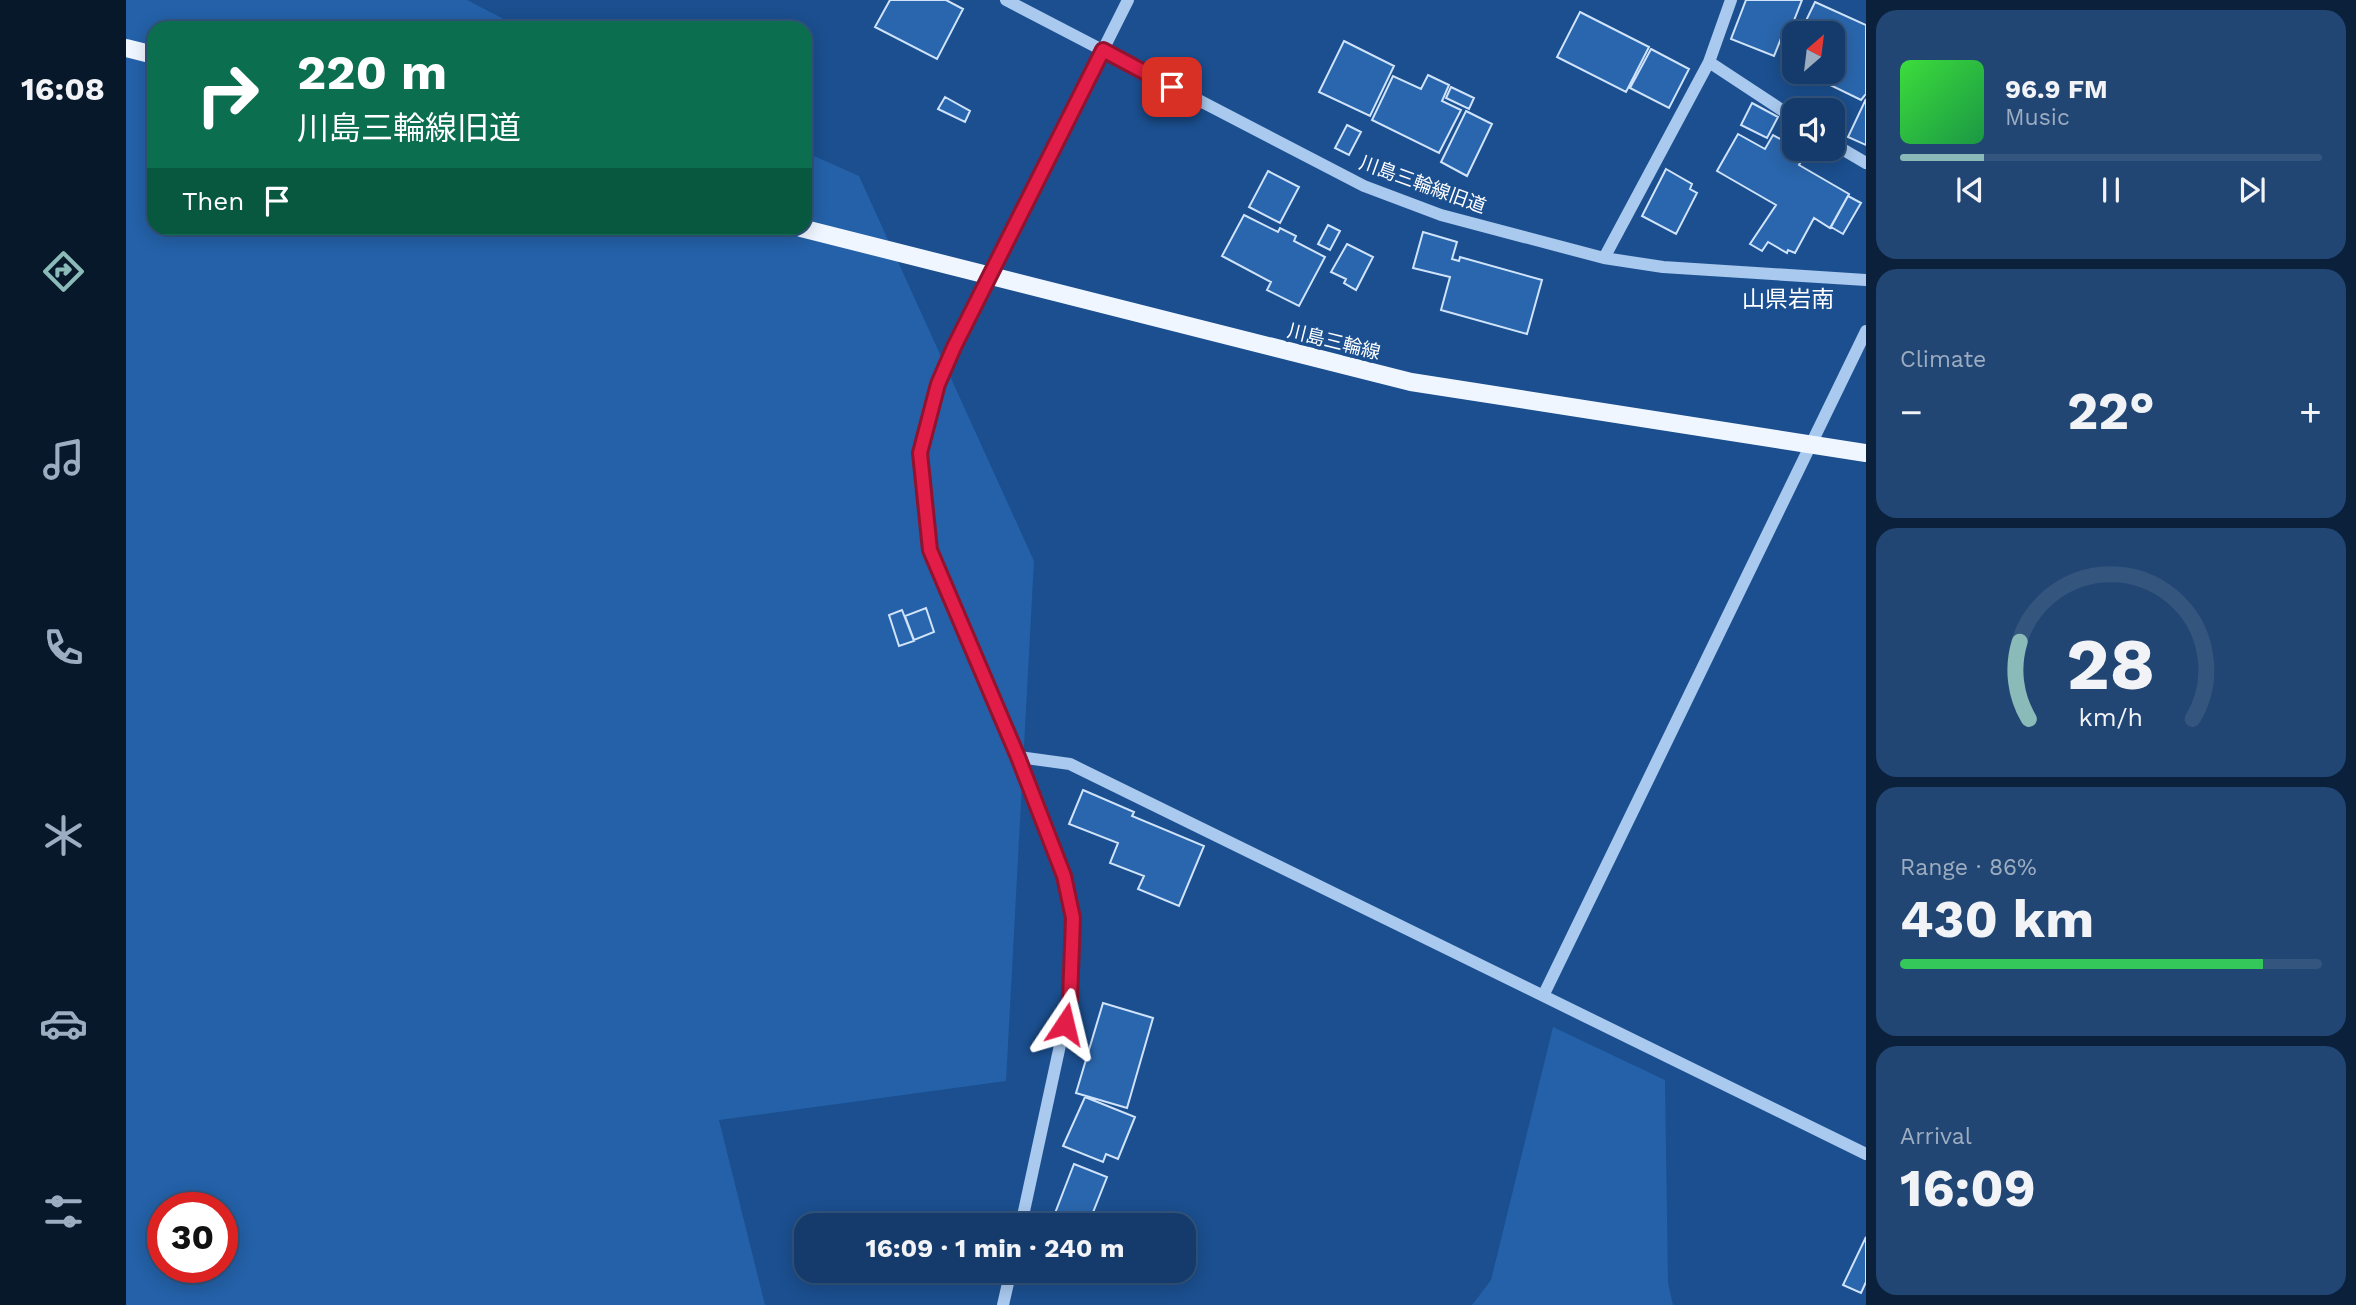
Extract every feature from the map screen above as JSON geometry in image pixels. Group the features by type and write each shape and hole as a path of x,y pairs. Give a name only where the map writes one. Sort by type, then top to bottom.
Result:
{"main road":[{"path":"126,48 147,53"},
{"name":"川島三輪線","path":"812,231 1411,382 1866,453"}],"street":[{"name":"川島三輪線旧道","path":"1006,0 1364,186 1441,215 1604,258 1663,267 1866,280"},
{"path":"1024,1213 1070,999 1073,918 1064,876 1018,757 930,550 920,453 938,384 1128,0"},
{"path":"1604,258 1709,62 1731,0"},
{"path":"1709,62 1782,110"},
{"path":"1845,151 1866,163"},
{"path":"1544,994 1866,331"},
{"path":"1018,757 1070,764 1866,1154"},
{"path":"1003,1305 1008,1283"}],"shaded area":[{"path":"126,0 467,0 508,21 147,21 147,235 812,235 812,155 859,176 1034,561 1006,1081 719,1120 765,1305 126,1305"},
{"path":"1553,1027 1665,1080 1668,1283 1673,1305 1472,1305 1491,1280"}],"building":[{"path":"890,0 946,0 963,9 937,59 875,27"},
{"path":"1746,0 1802,0 1794,21 1782,21 1782,36 1774,56 1731,39"},
{"path":"1815,2 1866,25 1866,94 1861,100 1828,84 1845,84 1845,21 1806,21"},
{"path":"1580,12 1649,47 1626,92 1557,57"},
{"path":"1344,41 1394,66 1370,116 1319,92"},
{"path":"1651,49 1689,69 1669,108 1630,88"},
{"path":"1428,75 1449,85 1442,101 1461,110 1439,153 1372,120 1393,76 1421,89"},
{"path":"1451,87 1474,98 1469,109 1446,98"},
{"path":"945,97 970,111 965,122 938,109"},
{"path":"1866,99 1866,145 1848,137"},
{"path":"1752,103 1778,117 1767,138 1741,125"},
{"path":"1466,111 1492,124 1467,176 1441,162"},
{"path":"1347,125 1361,132 1349,155 1335,148"},
{"path":"1738,134 1765,149 1773,135 1782,140 1782,161 1801,161 1799,165 1849,194 1830,228 1814,218 1795,253 1788,250 1787,253 1768,242 1762,251 1750,244 1776,205 1717,171"},
{"path":"1666,169 1692,184 1690,189 1697,193 1676,234 1642,216"},
{"path":"1268,171 1299,187 1280,223 1249,207"},
{"path":"1848,196 1861,203 1843,234 1831,227"},
{"path":"1244,215 1278,232 1280,228 1296,236 1294,241 1325,257 1299,306 1267,290 1271,282 1222,256"},
{"path":"1328,225 1340,231 1330,250 1318,244"},
{"path":"1423,232 1457,242 1452,259 1459,261 1460,257 1542,280 1527,334 1441,310 1450,277 1413,268"},
{"path":"1347,244 1373,257 1356,290 1344,283 1346,279 1331,272"},
{"path":"926,608 934,632 914,640 905,616"},
{"path":"902,610 914,641 899,646 889,615"},
{"path":"1083,790 1134,812 1132,816 1204,846 1179,906 1138,889 1144,876 1110,863 1118,843 1069,824"},
{"path":"1103,1003 1153,1018 1127,1108 1076,1093"},
{"path":"1085,1097 1135,1117 1118,1159 1106,1154 1103,1162 1063,1146"},
{"path":"1074,1164 1107,1177 1093,1213 1055,1213"},
{"path":"1866,1237 1866,1282 1861,1293 1843,1285"}],"district":[{"name":"山県岩南","path":"1788,299"}],"route":[{"path":"1065,1024 1070,999 1073,918 1064,876 1018,757 950,604 930,550 920,453 938,384 954,347 992,278 1103,50 1172,87"}]}
